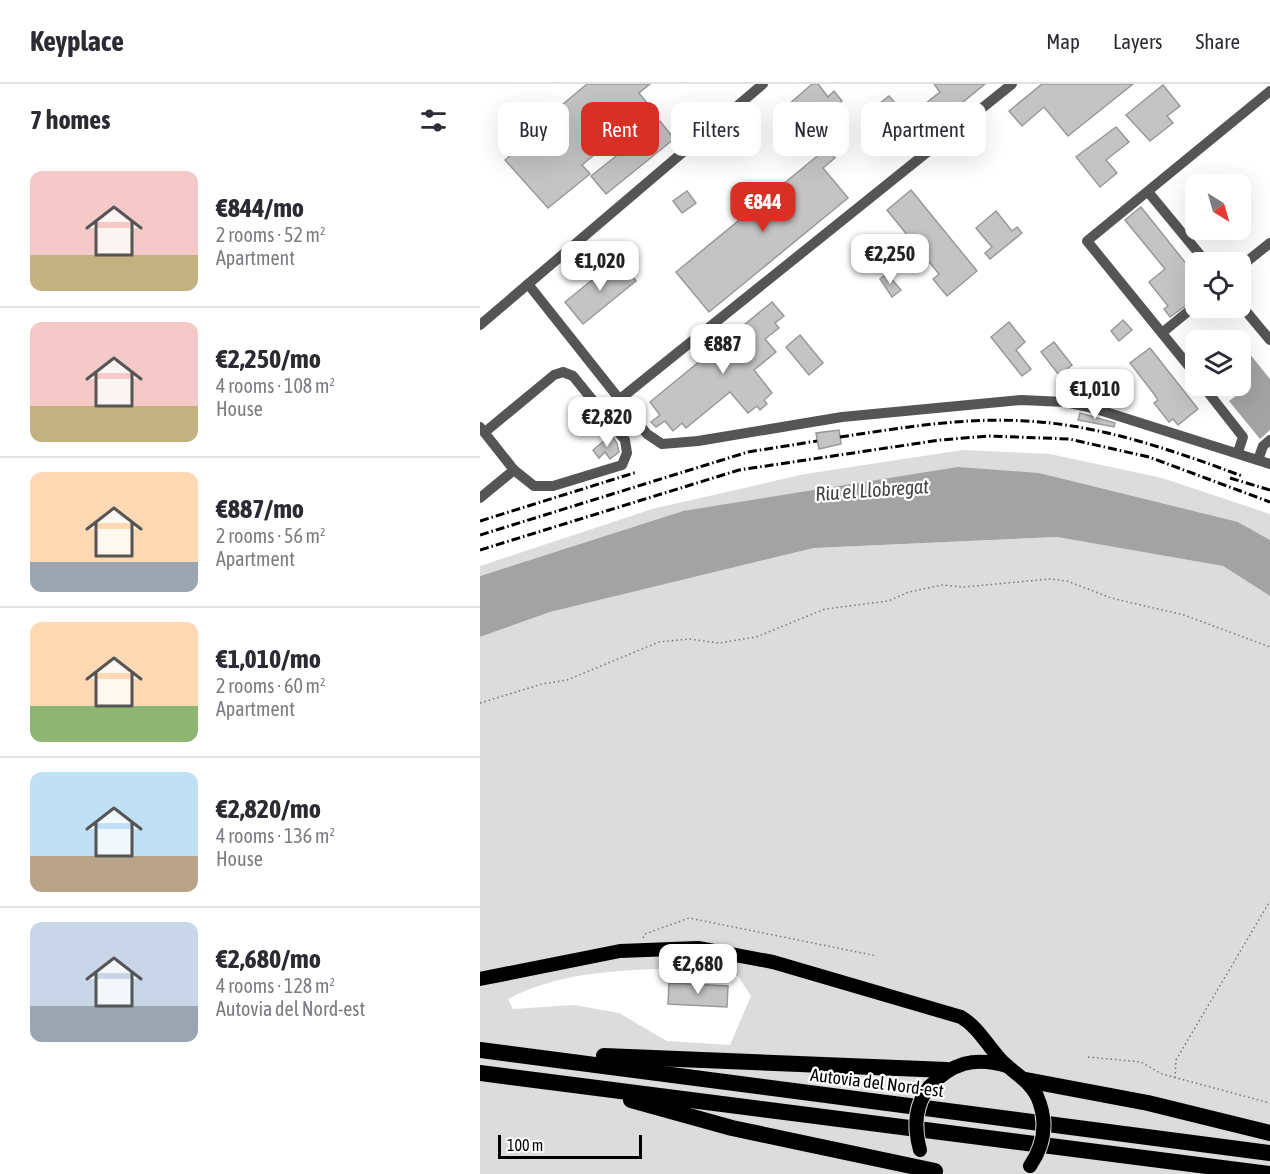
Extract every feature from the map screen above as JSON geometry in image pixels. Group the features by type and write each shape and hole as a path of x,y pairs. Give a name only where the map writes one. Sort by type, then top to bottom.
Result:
{"highway":[{"name":"Autovia del Nord-est","path":"480,1050 1270,1153"},
{"path":"528,1056 604,1056 947,1070"},
{"path":"480,1073 1269,1174"},
{"path":"1026,1080 1148,1103 1270,1132"},
{"path":"597,1088 662,1110 732,1128 937,1173"}],"main road":[{"path":"480,979 636,949 698,948 755,957 945,1011 965,1020 976,1030 1007,1066 1026,1080 1037,1096 1044,1116 1044,1135 1039,1151 1026,1170"},
{"path":"969,1061 977,1044 976,1030"},
{"path":"937,1173 920,1150 916,1134 918,1108 929,1087 947,1070 969,1061 992,1061 1007,1066"}],"street":[{"path":"480,325 763,84"},
{"path":"620,399 1012,84"},
{"path":"1185,361 1087,241 1149,193 1269,93"},
{"path":"1149,193 1198,252"},
{"path":"1251,258 1270,243"},
{"path":"528,284 647,434 662,444 698,441 842,417 1021,400 1065,402 1093,408 1270,464"},
{"path":"1163,332 1185,314"},
{"path":"1251,314 1266,327 1270,340"},
{"path":"564,372 573,376 625,440 627,453 622,465 554,486 534,486 514,470 482,429 554,375 564,372"},
{"path":"1211,396 1243,437 1238,452"},
{"path":"1258,460 1263,446 1270,440"},
{"path":"480,498 514,470"}],"path":[{"path":"480,703 542,684 567,681 659,642 689,639 719,643 756,637 825,609 888,601 909,592 942,585 964,587 1050,579 1067,581 1111,598 1184,615 1270,646"},
{"path":"1175,1078 1176,1060 1270,901"},
{"path":"636,949 645,934 689,918 877,956"},
{"path":"1088,1057 1142,1062 1162,1074 1270,1103"}],"shaded area":[{"path":"963,450 1050,454 1162,478 1270,514 1270,540 1238,522 683,511 480,576 480,566 652,509 805,474"},
{"path":"1057,537 1223,566 1270,596 1270,1174 480,1174 480,637 550,612 814,548","holes":["699,968 738,976 751,996 730,1045 667,1041 619,1013 574,1005 513,1009 508,999 554,981 601,973"]}],"water":[{"path":"1251,355 1270,379 1270,430 1260,439 1229,401 1236,396 1251,396"},
{"name":"Riu el Llobregat","path":"958,467 1039,473 1238,522 1270,540 1270,596 1223,566 1057,537 814,548 550,612 480,637 480,576 683,511"}],"building":[{"path":"587,84 650,84 639,93 646,102 581,102 581,156 593,156 582,165 590,174 548,208 505,160 510,156 569,156 569,102 565,102"},
{"path":"812,84 818,84 828,97 834,91 842,101 841,102 791,102"},
{"path":"934,84 985,84 963,102 928,102 940,92"},
{"path":"1042,84 1133,84 1068,136 1044,107 1022,126 1009,111"},
{"path":"1163,85 1180,106 1167,116 1173,123 1150,141 1126,115"},
{"path":"889,96 894,102 881,102"},
{"path":"659,122 671,135 671,141 659,151"},
{"path":"1116,127 1129,142 1106,160 1117,173 1100,187 1076,157"},
{"path":"616,156 653,156 606,194 591,176"},
{"path":"817,156 833,156 835,158 823,168 848,198 709,312 676,272"},
{"path":"911,190 977,271 947,296 933,279 939,274 887,210"},
{"path":"687,191 696,203 682,213 673,201"},
{"path":"1141,207 1185,262 1185,306 1170,317 1164,309 1168,306 1149,282 1165,269 1125,220"},
{"path":"996,211 1012,231 1017,227 1022,233 990,259 985,253 992,247 976,228"},
{"path":"618,259 636,281 583,324 565,302"},
{"path":"887,274 901,290 892,297 880,279"},
{"path":"772,302 784,316 775,323 779,328 765,339 776,352 754,370 772,393 764,400 767,404 760,410 757,406 748,413 730,392 686,428 682,423 673,431 665,421 656,427 651,422 660,415 650,402"},
{"path":"1123,320 1132,330 1119,341 1111,331"},
{"path":"1009,322 1025,342 1016,350 1031,369 1022,376 991,337"},
{"path":"800,335 823,363 809,375 786,347"},
{"path":"1054,342 1072,365 1059,375 1041,352"},
{"path":"1150,348 1185,392 1185,396 1188,396 1198,409 1178,425 1173,419 1169,422 1154,403 1158,400 1130,363"},
{"path":"1080,413 1115,423 1114,427 1078,420"},
{"path":"839,430 841,444 819,449 816,433"},
{"path":"611,435 617,443 619,452 610,459 605,452 599,458 593,450"},
{"path":"669,983 728,986 727,1007 668,1004"}],"railway":[{"path":"840,437 956,422 1003,420 1054,423 1136,440 1242,476"},
{"path":"480,550 739,470 940,440 989,436 1069,439 1149,457 1270,502"},
{"path":"480,535 748,452 817,441"},
{"path":"480,521 637,472"},
{"path":"1230,478 1270,490"}]}
